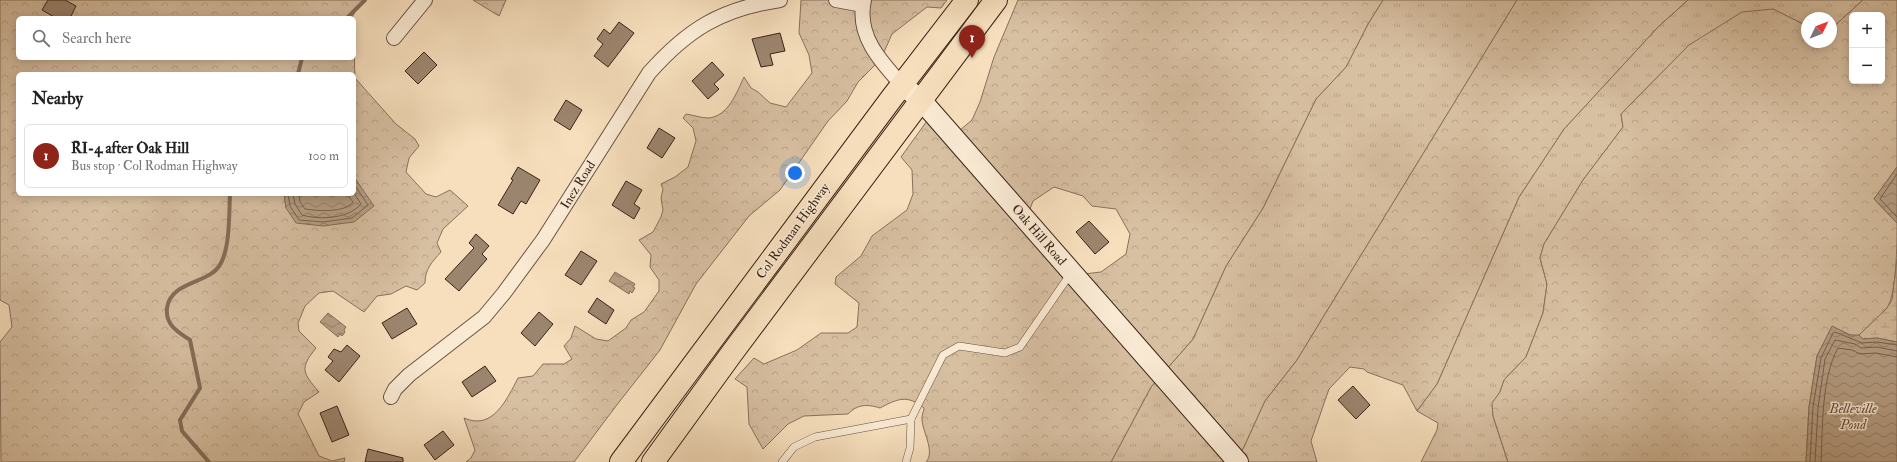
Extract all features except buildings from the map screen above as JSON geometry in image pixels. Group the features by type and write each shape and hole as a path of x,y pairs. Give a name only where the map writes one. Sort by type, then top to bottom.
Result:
{"highway":[{"name":"Col Rodman Highway","path":"621,462 967,0"},
{"name":"Col Rodman Highway","path":"653,462 996,0"}],"street":[{"path":"394,38 425,0"},
{"name":"Inez Road","path":"391,397 395,389 409,375 484,317 504,293 543,240 649,73 667,54 710,20 722,14 761,3 780,0"},
{"path":"836,0 864,2"},
{"name":"Oak Hill Road","path":"864,2 862,25 869,41 890,71 902,85 921,100 1238,462"}],"lane":[{"path":"906,462 910,448 911,419 943,355 959,346 1005,352 1020,348 1071,273"},
{"path":"782,462 794,447 815,437 911,419"}],"green space":[{"path":"0,0 365,0 356,9 353,16 16,16 16,60 354,60 355,72 16,72 16,196 284,196 286,208 373,206 356,180 356,79 396,124 415,139 419,146 409,158 406,172 426,194 436,197 450,190 468,206 443,229 437,243 441,252 428,270 425,283 417,290 406,286 391,294 377,296 364,312 333,291 319,293 305,306 298,323 299,331 316,348 307,361 305,371 309,380 319,392 304,402 298,414 319,456 332,461 345,458 344,462 1,462 0,342 12,327 9,305 0,300"},
{"path":"473,0 506,0 499,16"},
{"path":"801,0 947,0 941,8 927,7 892,34 881,59 858,82 847,101 828,121 780,190 749,216 696,284 660,350 574,462 466,462 471,458 475,450 464,418 474,421 491,417 504,403 518,378 533,376 543,364 564,364 572,359 564,346 571,338 575,326 596,339 608,341 626,328 631,320 644,312 659,291 659,280 650,267 651,255 639,240 653,232 661,217 663,210 661,198 663,189 661,184 675,177 688,167 696,141 693,128 683,118 686,114 708,118 715,117 721,113 731,103 744,77 751,88 770,103 786,107 812,73 809,55 799,33"},
{"path":"1018,0 1383,0 1368,24 1346,67 1316,99 1263,208 1226,266 1193,339 1151,387 1111,462 926,462 929,457 929,446 922,422 924,408 907,399 897,400 880,408 863,406 855,408 848,414 804,416 788,424 763,449 749,424 747,387 735,379 754,358 764,364 797,350 821,333 848,333 857,327 859,303 835,284 836,277 861,256 872,236 907,210 913,194 912,170 901,157 932,114 954,135 972,120 980,102 994,57","holes":["1054,187 1083,196 1092,206 1116,209 1130,234 1126,254 1101,272 1075,275 1027,217 1033,201"]},
{"path":"1383,0 1517,0 1297,360 1265,401 1244,447 1235,462 1111,462 1151,387 1193,339 1226,266 1263,208 1316,99 1346,67 1368,24"},
{"path":"1517,0 1688,0 1658,27 1564,129 1519,197 1437,384 1417,411 1403,385 1367,372 1364,369 1350,367 1329,389 1311,441 1317,462 1235,462 1244,447 1265,401 1297,360"},
{"path":"1688,0 1863,0 1837,24 1837,12 1801,12 1801,23 1773,9 1689,45 1621,114 1623,127 1583,180 1544,244 1540,258 1547,284 1543,313 1526,357 1504,380 1500,392 1493,403 1493,416 1508,462 1421,462 1437,430 1438,423 1417,411 1437,384 1519,197 1564,129 1658,27"},
{"path":"1863,0 1897,0 1897,167 1874,199 1897,223 1896,267 1893,291 1887,308 1858,336 1850,335 1832,327 1817,356 1809,407 1806,462 1508,462 1493,416 1492,403 1500,392 1504,380 1526,357 1543,313 1547,284 1540,258 1544,244 1583,180 1623,127 1621,114 1689,45 1742,12 1773,9 1801,23 1801,48 1837,48 1837,24 1849,13 1849,84 1885,84 1885,12 1850,12"},
{"path":"1897,259 1897,342 1877,338 1863,339 1859,335 1887,308 1892,300"}],"water":[{"path":"1897,167 1897,223 1874,199"},
{"path":"356,180 374,206 354,222 323,226 296,223 286,208 284,196 356,196"},
{"path":"615,272 635,284 633,287 635,288 632,293 630,291 629,294 609,281"},
{"path":"328,313 346,327 342,336 340,334 338,337 320,322"},
{"name":"Belleville Pond","path":"1832,326 1850,335 1859,335 1863,339 1877,338 1897,342 1897,462 1806,462 1809,407 1817,356"}],"waterway":[{"path":"349,16 365,0"},
{"path":"298,72 302,60"},
{"path":"209,462 182,431 180,420 200,388 190,340 177,331 170,323 167,308 170,299 176,292 216,270 221,263 228,239 230,196"}],"place":[{"name":"RI-4 after Oak Hill","path":"972,58"}]}
